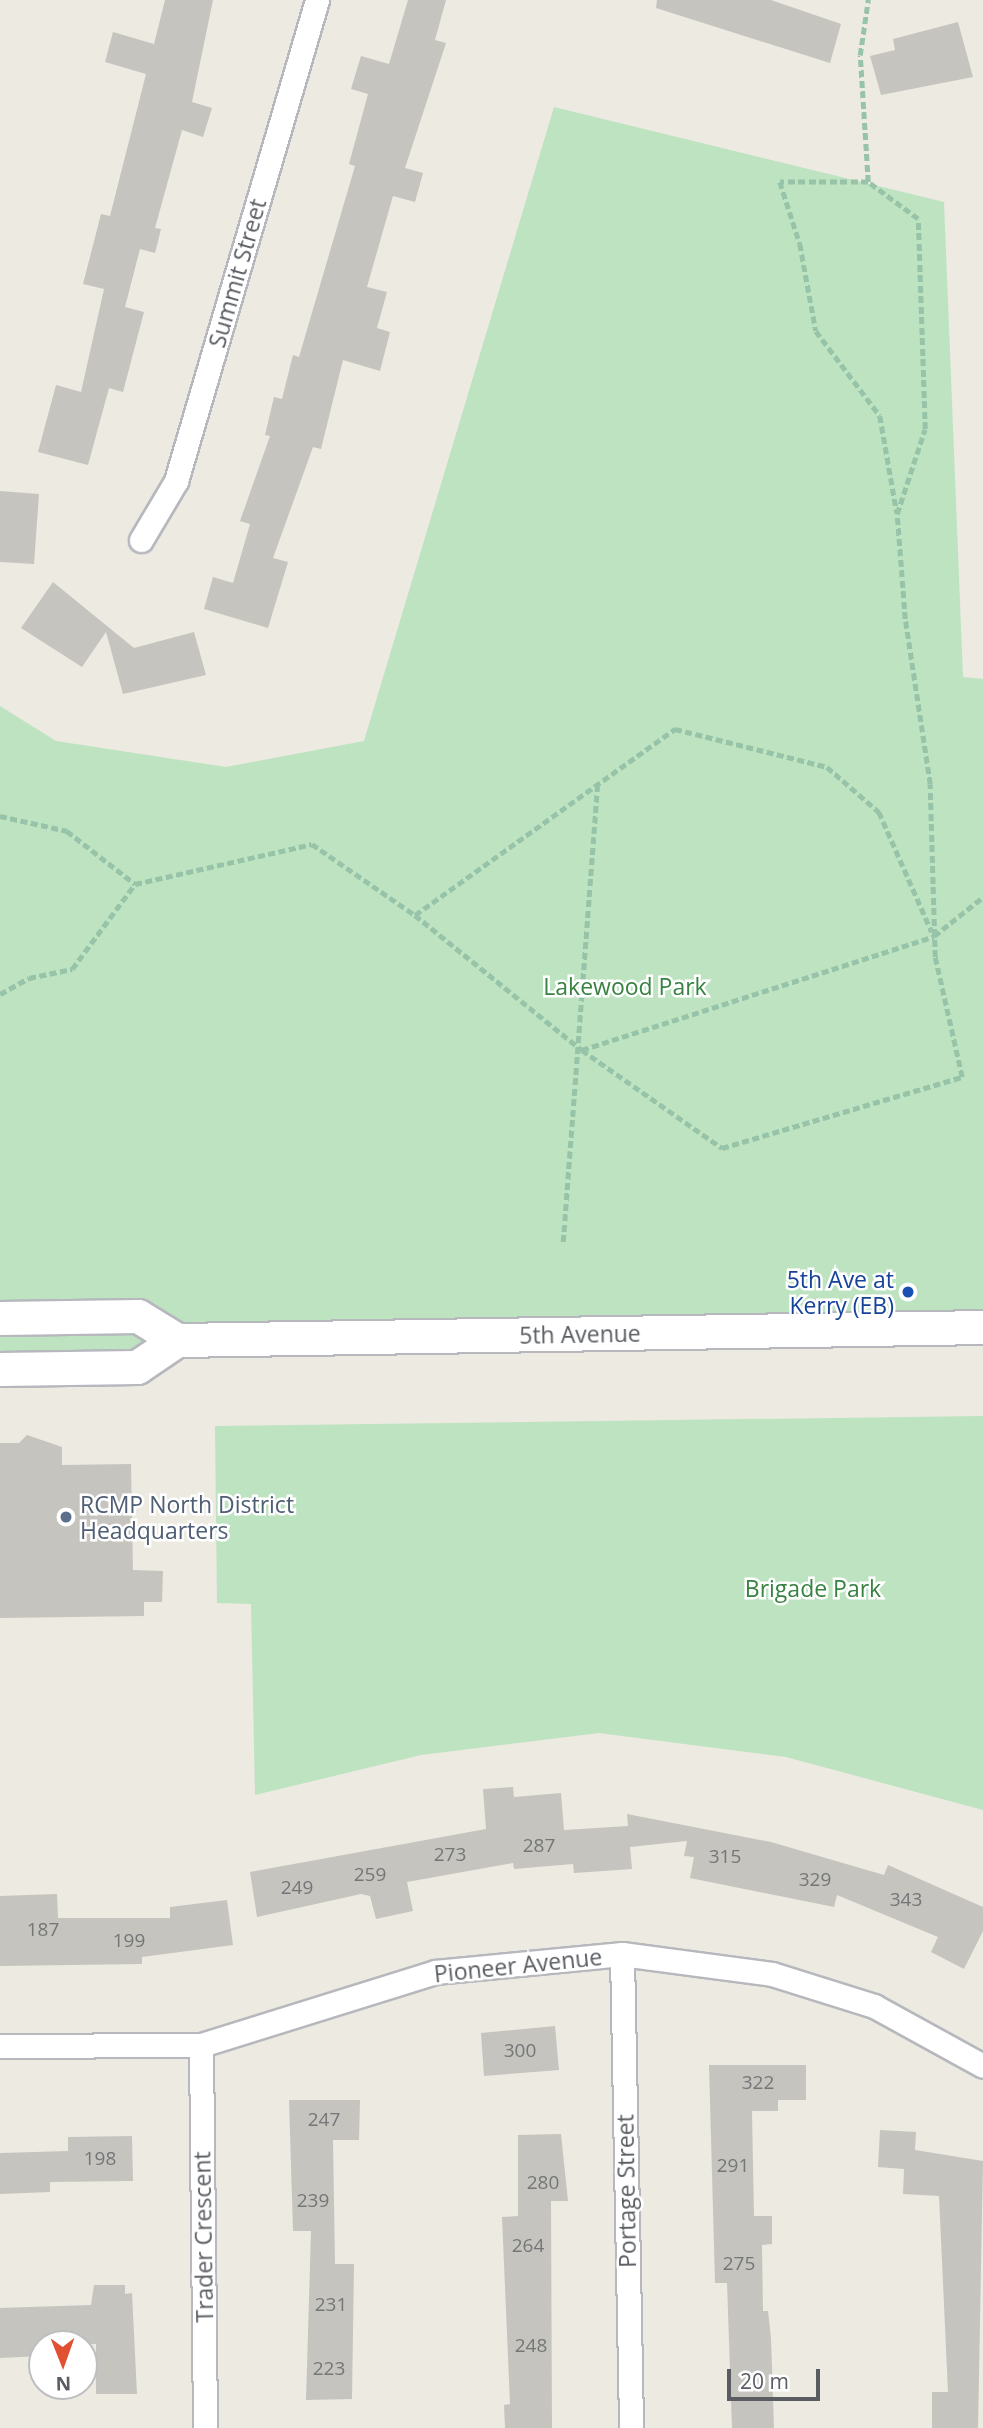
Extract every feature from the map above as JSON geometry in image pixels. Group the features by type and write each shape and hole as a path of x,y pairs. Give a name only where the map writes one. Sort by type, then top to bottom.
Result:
{"main road":[{"path":"0,1318 138,1316 177,1340 136,1367 0,1369"},
{"name":"5th Avenue","path":"177,1340 983,1328"}],"street":[{"name":"Summit Street","path":"141,540 176,481 317,0"},
{"name":"Pioneer Avenue","path":"0,2046 201,2045 435,1972 622,1954 772,1974 874,2006 983,2066"},
{"name":"Portage Street","path":"622,1954 631,2428"},
{"name":"Trader Crescent","path":"201,2045 205,2428"}],"path":[{"path":"868,0 860,55 868,182"},
{"path":"0,994 29,978 72,969 135,884 313,844 415,915 582,1051 722,1149 962,1077 934,936 930,784 905,619 897,514 880,416 816,331 800,244 780,182 868,182 918,219 925,429 897,514"},
{"path":"415,915 676,729 827,767 879,812 934,936"},
{"path":"563,1242 582,1051 597,785"},
{"path":"0,816 67,831 135,884"},
{"path":"582,1051 934,936 983,897"}],"green space":[{"name":"Lakewood Park","path":"554,107 944,202 963,677 983,679 983,1336 0,1353 0,706 56,741 226,767 364,741"},
{"name":"Brigade Park","path":"983,1416 983,1810 786,1757 599,1733 421,1755 255,1795 251,1604 217,1603 215,1426"}],"building":[{"path":"165,0 213,0 192,102 212,108 203,137 182,130 155,228 161,229 155,253 140,249 125,307 144,312 123,392 109,388 88,465 38,452 56,385 81,392 104,289 83,284 101,214 110,216 146,74 105,62 113,32 154,44"},
{"path":"408,0 446,0 435,40 446,43 405,168 423,173 415,202 393,196 367,287 387,292 377,328 390,332 380,371 343,360 321,449 313,447 273,558 288,562 268,628 204,609 213,577 233,583 250,524 240,521 270,436 265,435 274,397 282,399 293,355 299,357 355,166 349,164 368,94 351,89 361,56 389,64"},
{"path":"657,0 771,0 841,24 830,63 656,8"},
{"path":"958,22 973,77 881,95 870,56 895,50 893,39"},
{"path":"0,491 39,494 34,564 0,562"},
{"path":"53,582 134,648 194,632 206,675 123,694 106,632 82,667 21,628"},
{"name":"RCMP North District Headquarters","path":"27,1435 62,1447 62,1465 131,1464 133,1570 163,1571 162,1602 144,1602 144,1616 0,1618 0,1443 19,1443"},
{"path":"513,1787 514,1797 561,1793 564,1830 628,1826 627,1814 771,1842 884,1875 888,1865 983,1907 983,1931 964,1969 931,1952 938,1937 837,1895 834,1907 690,1878 694,1857 684,1856 687,1841 630,1847 632,1869 574,1873 573,1864 514,1869 513,1863 407,1882 413,1911 376,1919 370,1896 361,1894 257,1917 250,1872 486,1829 483,1789"},
{"path":"57,1894 58,1918 170,1918 170,1907 227,1900 233,1945 142,1957 142,1964 0,1966 0,1896"},
{"path":"555,2026 559,2070 484,2076 481,2033"},
{"path":"709,2065 806,2065 806,2100 778,2100 778,2111 752,2111 754,2216 772,2216 772,2244 762,2245 763,2311 768,2311 771,2338 774,2428 732,2428 727,2283 715,2283"},
{"path":"289,2100 360,2100 359,2140 333,2140 335,2264 354,2264 352,2399 306,2400 311,2231 293,2231"},
{"path":"880,2130 916,2132 915,2150 983,2161 978,2428 932,2428 932,2392 948,2392 939,2196 903,2194 904,2169 878,2167"},
{"path":"561,2134 568,2201 551,2201 552,2428 505,2428 504,2405 510,2404 502,2217 518,2216 518,2135"},
{"path":"132,2136 133,2181 50,2182 50,2192 0,2194 0,2153 68,2151 68,2137"},
{"path":"94,2285 125,2285 125,2294 132,2293 137,2394 98,2394 98,2330 28,2330 28,2357 0,2358 0,2308 91,2305"}],"place":[{"name":"5th Ave at Kerry (EB)","path":"908,1292"},
{"name":"RCMP North District Headquarters","path":"66,1517"}]}
